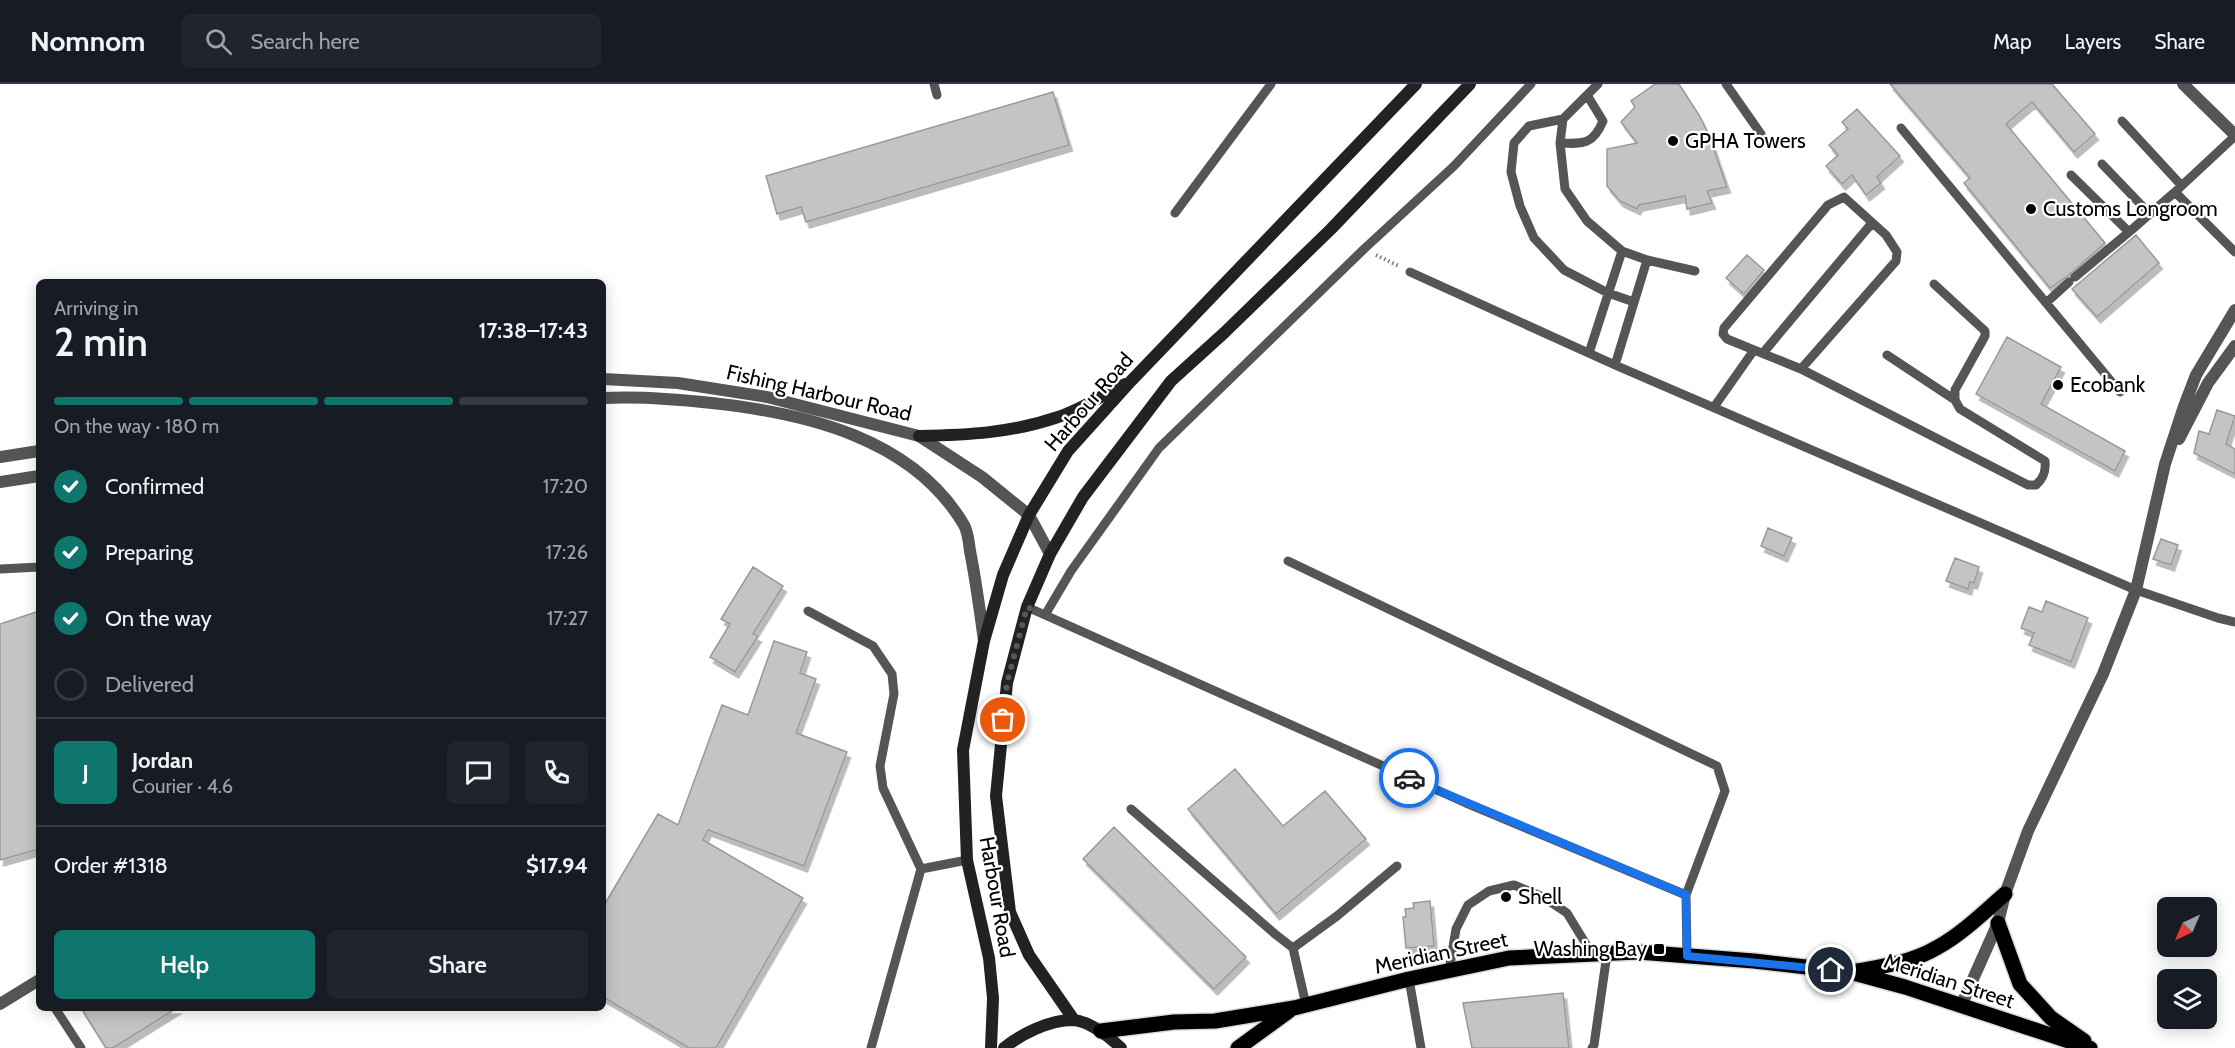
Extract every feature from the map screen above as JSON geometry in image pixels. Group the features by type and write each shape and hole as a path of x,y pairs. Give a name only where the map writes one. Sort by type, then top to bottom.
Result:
{"main road":[{"name":"Harbour Road","path":"991,1048 993,998 989,958 967,860 963,750 984,641 1003,575 1029,515 1068,451 1131,381 1416,84"},
{"name":"Harbour Road","path":"1074,1020 1029,955 1010,912 996,796 1007,683 1027,607 1050,554 1083,497 1172,381 1331,229 1470,84"},
{"path":"919,435 973,435 1004,431 1036,423 1059,417 1131,381"},
{"path":"1850,972 1896,964 1938,947 1960,933 2005,894"},
{"path":"1998,923 2020,984 2050,1018 2092,1048"},
{"name":"Meridian Street","path":"1101,1031 1174,1022 1215,1021 1300,1006 1409,979 1509,958 1638,952 1850,972 1905,987 2092,1048"},
{"name":"Meridian Street","path":"1238,1048 1300,1006"},
{"path":"1004,1048 1024,1033 1046,1025 1074,1020 1101,1031 1121,1048"}],"street":[{"path":"2183,84 2235,135"},
{"path":"1961,1006 1998,923 2005,894 2028,831 2103,674 2136,590 2165,464 2182,409 2196,375 2235,310"},
{"path":"2165,464 2208,383 2235,346"},
{"name":"Fishing Harbour Road","path":"606,379 678,383 767,397 919,435 982,477 1029,515 1050,554"},
{"name":"Fishing Harbour Road","path":"606,398 674,399 760,408 817,422 868,441 901,459 942,494 966,527 984,641"},
{"path":"0,457 36,451"},
{"path":"0,482 36,476"},
{"path":"0,1004 36,983"}],"lane":[{"path":"934,84 937,95"},
{"path":"1175,213 1271,84"},
{"path":"1045,615 1071,571 1159,448 1454,166 1531,84"},
{"path":"1598,84 1563,119 1529,126 1514,143 1511,172 1520,206 1534,238 1564,270 1608,293 1634,302"},
{"path":"1726,84 1761,134"},
{"path":"1560,143 1584,144 1597,134 1603,121 1587,95"},
{"path":"1563,119 1560,143 1565,189 1587,220 1622,250 1647,260 1695,271"},
{"path":"2122,121 2235,252"},
{"path":"1901,128 2120,392"},
{"path":"2046,303 2129,232 2235,135"},
{"path":"2102,164 2149,213"},
{"path":"2072,175 2129,232"},
{"path":"1801,369 1896,261 1897,252 1892,243 1845,198 1828,205 1725,328 1723,334 1727,339 1801,369 2028,485 2036,485 2042,480 2046,469 2044,461 1960,409 1955,400 1887,355"},
{"path":"1714,407 1872,223"},
{"path":"1589,353 1622,250"},
{"path":"1615,365 1647,260"},
{"path":"1410,272 1615,365 2136,590 2235,622"},
{"path":"1934,284 1985,331 1985,336 1955,390 1955,400"},
{"path":"1288,561 1717,766 1725,791 1686,895 1687,956"},
{"path":"1,569 36,567"},
{"path":"1027,607 1467,803 1686,895"},
{"path":"808,611 873,646 892,674 894,694 880,766 883,788 921,869 871,1048"},
{"path":"1131,809 1293,948 1300,1006"},
{"path":"921,869 967,860"},
{"path":"1293,948 1337,916 1397,866"},
{"path":"1449,971 1456,928 1468,905 1489,891 1514,885 1543,897 1567,913 1600,954 1592,1048"},
{"path":"1409,979 1421,1048"},
{"path":"57,1011 81,1048"}],"building":[{"name":"GPHA Towers","path":"1655,84 1679,84 1709,135 1727,187 1707,191 1712,203 1687,209 1685,196 1639,205 1637,209 1620,201 1607,186 1607,149 1637,143 1621,122 1635,107 1631,101"},
{"path":"1890,84 2052,84 2095,134 2074,152 2032,102 2006,124 2105,243 2069,275 2050,288 1964,183 1970,178"},
{"path":"1053,92 1069,145 806,222 801,207 777,214 766,176"},
{"path":"1857,109 1900,156 1877,177 1881,183 1866,195 1852,175 1842,184 1826,166 1838,155 1829,145 1848,129 1842,122"},
{"path":"2136,235 2159,263 2097,317 2072,289"},
{"path":"1747,255 1764,270 1744,294 1726,278"},
{"path":"2007,337 2061,367 2041,404 2125,451 2115,471 1976,394"},
{"path":"2217,410 2235,416 2226,444 2235,449 2235,474 2194,453 2199,431 2209,434"},
{"path":"1768,528 1792,538 1784,556 1761,546"},
{"path":"2161,539 2178,545 2171,565 2153,559"},
{"path":"1955,558 1979,567 1974,583 1970,582 1968,589 1946,581"},
{"path":"753,567 783,586 753,634 758,636 735,672 710,657 730,624 721,619"},
{"path":"2046,601 2088,618 2071,662 2029,645 2034,633 2021,628 2029,607 2042,612"},
{"path":"36,612 36,850 0,860 0,624"},
{"path":"774,641 807,652 800,673 816,679 796,733 847,752 804,866 708,830 703,840 803,898 716,1048 689,1048 606,999 606,902 658,814 678,825 722,705 748,715"},
{"path":"1235,769 1283,826 1325,791 1366,839 1276,914 1188,809"},
{"path":"1114,827 1246,957 1214,989 1083,859"},
{"path":"1430,901 1434,946 1406,948 1403,917 1406,917 1405,909 1414,908 1413,903"},
{"path":"1563,993 1569,1048 1472,1048 1463,1003"},
{"path":"83,1011 172,1011 113,1048 106,1048"}],"way so far":[{"path":"1003,720 1007,683 1027,607 1409,778"}],"place":[{"name":"GPHA Towers","path":"1673,141"},
{"name":"Customs Longroom","path":"2031,209"},
{"name":"Ecobank","path":"2058,385"},
{"name":"Shell","path":"1506,897"},
{"name":"Washing Bay","path":"1659,949"}],"route":[{"path":"1409,778 1686,895 1687,956 1831,970"}]}
